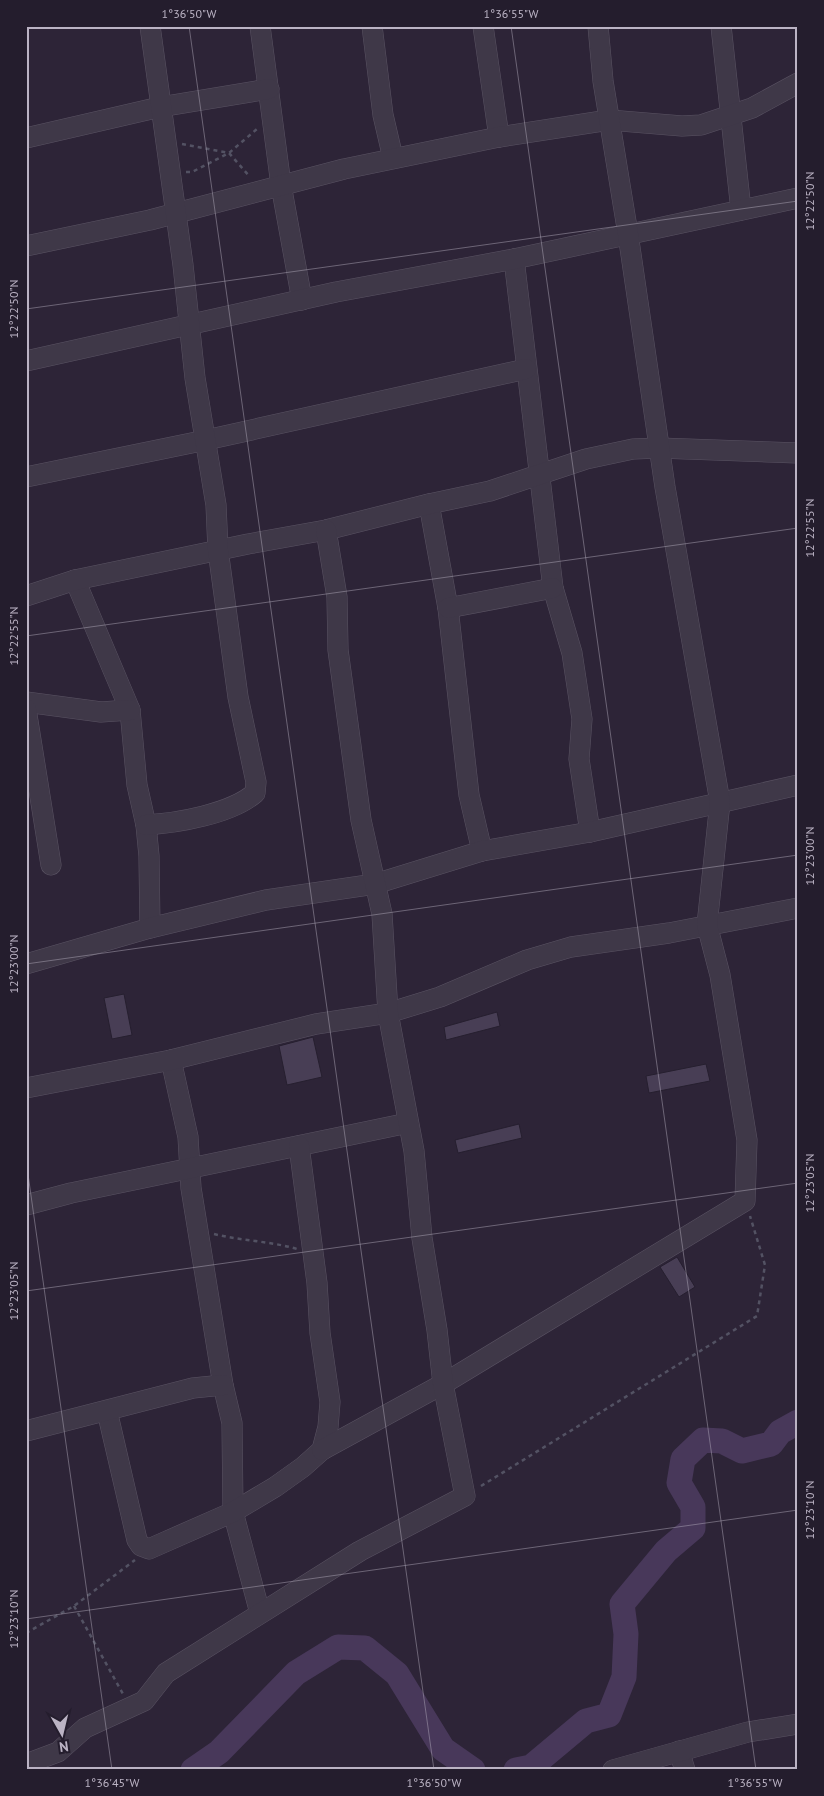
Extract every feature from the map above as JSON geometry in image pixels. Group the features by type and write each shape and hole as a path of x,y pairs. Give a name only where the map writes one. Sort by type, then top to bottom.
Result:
{"street":[{"path":"146,825 175,823 208,814 249,798 255,793 256,782 238,696 218,550 216,505 195,378 150,26"},
{"path":"260,26 281,185 302,300"},
{"path":"372,26 383,115 393,158"},
{"path":"484,26 500,137"},
{"path":"107,1411 137,1540 141,1546 149,1549 232,1512 275,1487 304,1468 322,1450 443,1384 745,1201 747,1140 720,975 707,926 720,802 659,448 628,234 603,81 598,26"},
{"path":"721,26 741,210"},
{"path":"26,246 175,213 393,158 500,137 609,120 682,126 701,124 752,108 798,84"},
{"path":"26,138 160,107 269,89"},
{"path":"26,361 302,300 514,259 798,198"},
{"path":"514,259 526,369 541,474 553,588 572,653 582,719 579,759 590,832"},
{"path":"26,477 206,440 526,369"},
{"path":"26,596 75,580 326,530 490,491 586,459 633,449 659,448 798,453"},
{"path":"429,504 448,608 469,795 482,851"},
{"path":"26,1764 58,1752 85,1728 144,1701 166,1673 360,1551 465,1496 443,1384 408,1123 388,1013 382,914 361,820 338,650 337,597 326,530"},
{"path":"75,580 130,710 137,785 146,825 149,856 150,928"},
{"path":"448,608 553,588"},
{"path":"26,702 101,712 130,710"},
{"path":"26,709 51,865"},
{"path":"26,964 150,928 266,900 375,884 482,851 590,832 798,785"},
{"path":"26,1088 171,1060 316,1024 388,1013 440,997 527,960 570,947 669,933 798,908"},
{"path":"171,1060 188,1137 189,1168 198,1229 222,1385 232,1423 232,1512 260,1613"},
{"path":"26,1205 189,1168 408,1123"},
{"path":"300,1146 314,1256 320,1333 330,1402 328,1427 322,1450"},
{"path":"26,1431 193,1388 222,1385"},
{"path":"613,1770 682,1760 748,1732 798,1724"}],"path":[{"path":"169,173 192,172 229,153 272,114"},
{"path":"166,141 229,153 262,190"},
{"path":"465,1496 757,1316 765,1264 745,1201"},
{"path":"198,1229 237,1240 276,1243 314,1256"},
{"path":"26,1633 74,1606 149,1549"},
{"path":"74,1606 132,1708"}],"building":[{"path":"124,994 132,1035 112,1039 104,998"},
{"path":"497,1012 500,1026 446,1040 444,1027"},
{"path":"313,1037 322,1077 287,1085 279,1046"},
{"path":"706,1064 710,1081 649,1093 646,1076"},
{"path":"519,1124 522,1138 458,1153 455,1140"},
{"path":"677,1257 695,1287 679,1297 660,1267"}],"waterway":[{"path":"516,1770 531,1767 586,1721 609,1715 624,1677 626,1634 622,1604 666,1551 693,1528 693,1507 679,1483 683,1459 703,1440 722,1441 742,1451 771,1444 780,1432 798,1422"},
{"path":"193,1770 219,1752 296,1673 338,1647 365,1648 397,1674 443,1749 473,1770"}]}
